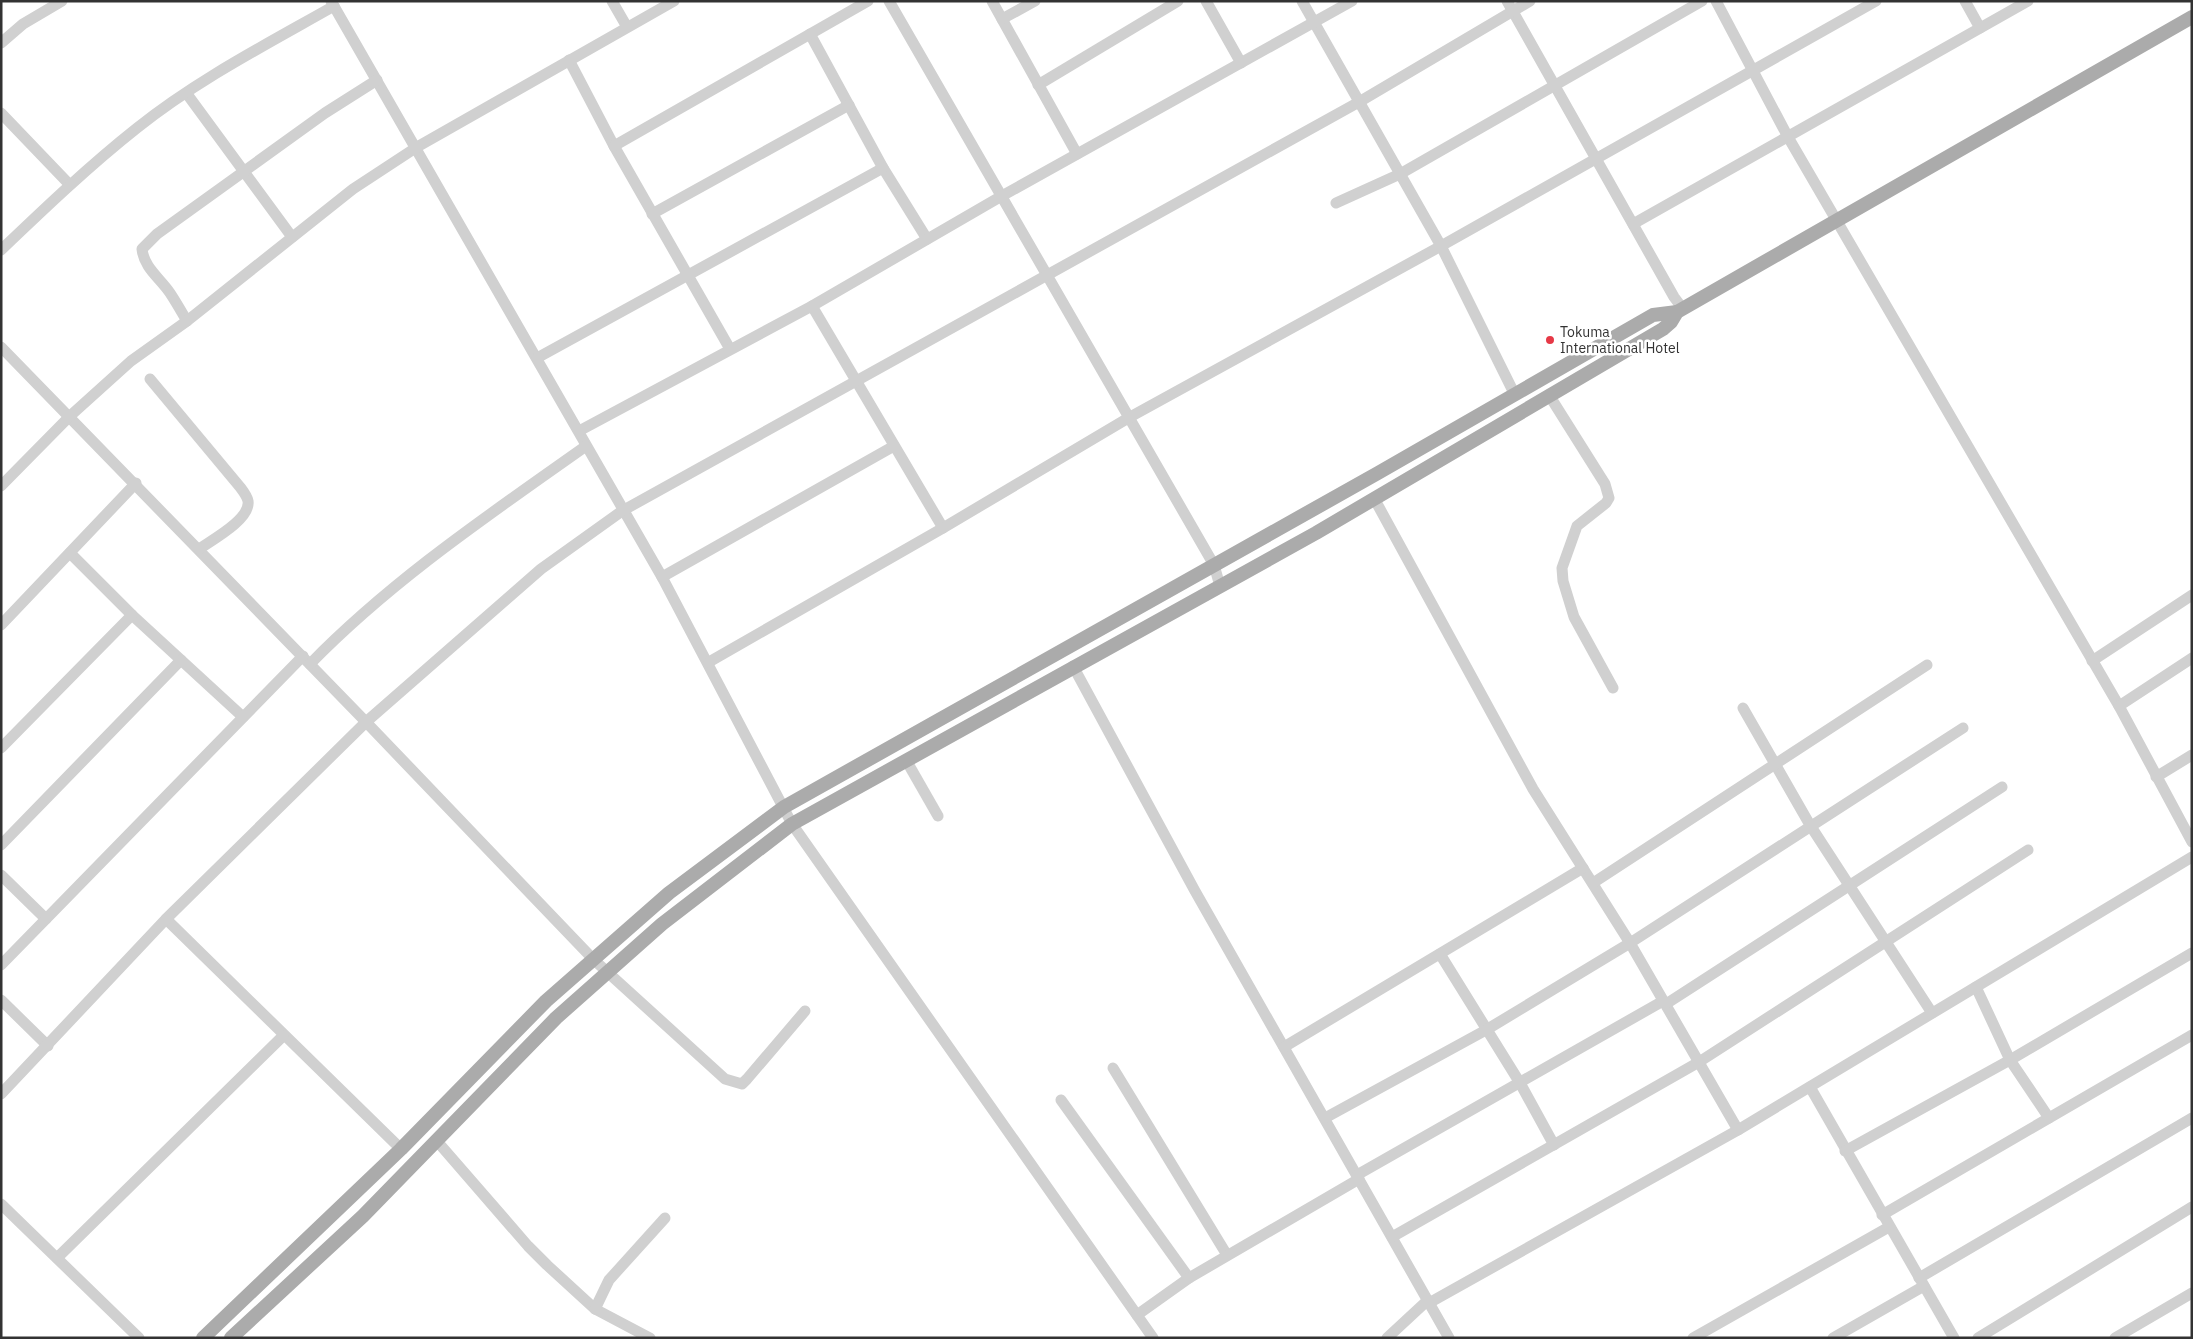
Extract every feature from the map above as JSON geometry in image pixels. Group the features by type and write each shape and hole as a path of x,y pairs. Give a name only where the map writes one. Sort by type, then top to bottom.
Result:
{"main road":[{"path":"231,1338 363,1216 556,1018 606,972 662,924 792,824 1073,666 1375,500 1549,394 1663,329 1680,311 1835,219 2192,17"},
{"path":"203,1338 401,1149 546,1001 669,893 784,807 1653,315 1663,312 1680,311"}],"street":[{"path":"1,43 23,24 62,1"},
{"path":"612,1 628,27"},
{"path":"1,486 70,416 131,361 187,320 353,189 417,147 674,1"},
{"path":"614,146 868,1"},
{"path":"889,1 1000,197 1130,417 1214,565 1220,586"},
{"path":"992,1 1077,154"},
{"path":"1002,19 1035,1"},
{"path":"1038,85 1178,1"},
{"path":"1206,1 1241,63"},
{"path":"1302,1 1441,246 1514,393"},
{"path":"578,431 812,306 1000,197 1352,1"},
{"path":"1,1094 166,919 366,722 541,569 622,510 1359,102 1510,6 1530,1"},
{"path":"1336,203 1400,174 1702,1"},
{"path":"1716,1 1788,137 2118,706 2192,842"},
{"path":"709,662 943,528 1130,417 1598,159 1876,1"},
{"path":"1965,1 1980,28"},
{"path":"1633,224 2028,1"},
{"path":"1,250 69,184 138,127 227,66 332,4 417,147 622,510 662,577 709,662 792,824 1153,1338"},
{"path":"1510,6 1598,159 1680,311"},
{"path":"810,34 883,168 927,239"},
{"path":"569,60 614,146 687,277 730,349"},
{"path":"187,320 169,291 149,268 142,249 157,234 246,172 325,113 377,80"},
{"path":"186,94 246,172 292,237"},
{"path":"652,214 849,105"},
{"path":"1,113 69,184"},
{"path":"537,358 883,168"},
{"path":"812,306 943,528"},
{"path":"3,351 136,483 593,959 725,1080 742,1084 805,1011"},
{"path":"150,379 240,487 248,500 247,511 240,520 199,549"},
{"path":"1549,394 1605,484 1609,498 1606,503 1577,526 1562,568 1574,617 1613,688"},
{"path":"1,965 243,717 306,660 335,638 409,574 586,446"},
{"path":"662,577 894,446"},
{"path":"1,625 136,483"},
{"path":"1375,500 1533,789 1665,1002 1738,1130"},
{"path":"70,554 243,717"},
{"path":"2092,661 2192,594"},
{"path":"1,748 132,614"},
{"path":"2118,706 2192,658"},
{"path":"1,845 181,660"},
{"path":"1593,884 1927,665"},
{"path":"1073,666 1195,891 1449,1338"},
{"path":"1743,708 1810,825 1932,1013"},
{"path":"1324,1118 1486,1030 1630,944 1810,825 1964,728"},
{"path":"2156,777 2192,755"},
{"path":"906,760 938,816"},
{"path":"1137,1315 1189,1278 1358,1177 1665,1002 2002,786"},
{"path":"1392,1237 1699,1062 2028,850"},
{"path":"1387,1338 1429,1302 1738,1130 2192,857"},
{"path":"1284,1047 1583,868"},
{"path":"1,875 46,919"},
{"path":"166,919 283,1036 401,1149"},
{"path":"1845,1151 2010,1060 2192,953"},
{"path":"1440,954 1520,1083 1554,1145"},
{"path":"1976,987 2010,1060 2048,1118"},
{"path":"1,1000 48,1046"},
{"path":"1882,1215 2192,1035"},
{"path":"57,1258 283,1036"},
{"path":"1113,1068 1227,1255"},
{"path":"1810,1086 1845,1151 1954,1338"},
{"path":"1060,1100 1189,1278"},
{"path":"1832,1338 2192,1118"},
{"path":"436,1140 528,1246 595,1309 650,1338"},
{"path":"1,1204 139,1338"},
{"path":"1978,1338 2192,1207"},
{"path":"595,1309 609,1280 665,1218"},
{"path":"1694,1338 1889,1226"},
{"path":"2115,1338 2192,1293"}],"place":[{"name":"Tokuma International Hotel","path":"1550,340"}]}
